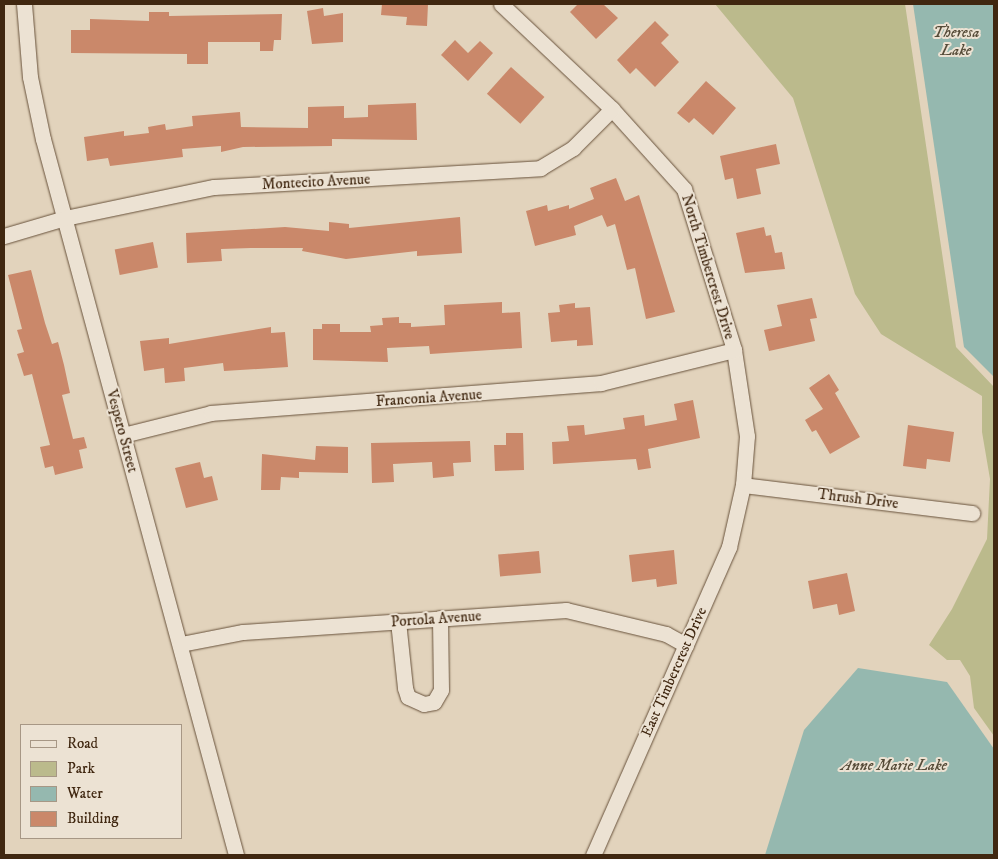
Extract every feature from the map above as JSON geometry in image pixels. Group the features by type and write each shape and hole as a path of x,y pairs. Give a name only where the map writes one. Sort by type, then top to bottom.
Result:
{"street":[{"name":"Vespero Street","path":"24,4 30,77 65,218 181,644 236,855"},
{"name":"North Timbercrest Drive","path":"501,4 612,109 684,188 734,350 747,436 743,484"},
{"name":"Montecito Avenue","path":"4,236 65,218 214,188 540,168 573,148 612,109"},
{"name":"Franconia Avenue","path":"123,435 211,413 602,383 734,350"},
{"name":"Thrush Drive","path":"743,484 972,513"},
{"name":"East Timbercrest Drive","path":"593,855 729,548 743,484"},
{"name":"Portola Avenue","path":"181,644 243,632 566,610 666,634 686,645"},
{"path":"398,621 405,688 408,697 424,704 434,702 441,690 440,618"}],"green space":[{"path":"715,4 905,4 956,347 994,387 994,736 974,708 970,676 960,660 947,660 929,645 952,609 987,539 990,479 982,432 982,396 881,334 855,294 793,98"}],"water":[{"name":"Theresa Lake","path":"913,4 994,4 994,377 964,347"},
{"name":"Anne Marie Lake","path":"858,668 947,682 994,749 994,855 765,855 804,730"}],"building":[{"path":"382,4 428,4 427,26 406,25 407,17 381,15"},
{"path":"578,4 603,4 618,18 596,39 570,12"},
{"path":"323,8 324,16 343,13 343,42 312,44 307,11"},
{"path":"149,12 169,12 169,16 282,14 281,40 274,40 273,51 260,51 260,42 208,42 208,64 187,64 187,54 71,53 71,30 90,30 90,19 149,21"},
{"path":"655,21 669,35 661,43 679,62 655,87 636,68 630,74 617,60"},
{"path":"455,40 468,53 480,41 493,53 468,81 441,55"},
{"path":"511,67 544,97 520,124 487,94"},
{"path":"706,81 736,108 713,135 694,118 689,123 677,113"},
{"path":"416,103 417,140 332,139 332,146 243,147 221,152 221,146 182,149 183,157 110,166 108,158 87,161 84,137 124,131 124,136 149,133 148,127 165,124 166,130 193,126 192,116 240,112 241,127 308,128 308,107 344,106 344,118 368,117 368,105"},
{"path":"776,144 780,164 756,169 761,194 737,199 733,178 725,180 720,156"},
{"path":"616,178 625,201 639,195 675,312 646,319 635,268 627,270 615,224 607,227 602,215 574,226 576,235 535,246 526,211 547,205 548,211 569,205 569,209 594,199 590,188"},
{"path":"460,217 462,253 417,256 417,251 346,259 302,251 303,248 221,249 222,261 187,263 186,233 285,227 329,231 329,222 349,224 349,228"},
{"path":"764,227 766,236 771,235 775,253 782,252 785,269 745,273 736,233"},
{"path":"153,242 158,268 120,275 115,249"},
{"path":"31,270 52,344 58,342 64,365 70,393 62,395 73,439 84,437 87,448 79,450 83,468 55,475 53,466 45,468 40,447 50,445 32,374 24,376 17,354 24,352 17,330 22,329 8,275"},
{"path":"812,298 817,318 810,319 815,341 769,351 764,330 782,326 777,305"},
{"path":"502,302 502,313 520,312 522,348 430,354 429,346 387,348 388,362 313,360 313,329 322,329 322,324 340,324 340,332 371,332 370,326 383,325 382,318 399,317 399,323 411,323 411,327 445,325 444,305"},
{"path":"575,303 575,308 590,307 593,345 577,346 577,340 551,342 548,313 560,312 559,305"},
{"path":"271,327 271,333 285,332 288,367 224,371 223,363 184,368 185,381 165,383 164,368 144,371 140,341 169,338 169,344"},
{"path":"829,374 839,390 835,393 860,437 830,454 816,430 812,432 805,420 823,409 809,388"},
{"path":"693,400 700,438 648,449 651,468 638,470 636,459 553,464 552,442 569,441 567,426 584,425 585,435 625,429 623,418 644,415 645,426 677,420 674,404"},
{"path":"908,425 954,432 950,462 927,459 926,469 903,466"},
{"path":"506,433 523,433 524,470 495,471 494,445 506,445"},
{"path":"470,441 471,462 453,463 454,476 433,478 432,462 393,464 394,482 372,483 371,443"},
{"path":"316,446 348,447 348,473 299,472 299,478 281,477 280,490 261,490 262,454 315,460"},
{"path":"200,462 204,478 212,476 218,500 186,508 175,468"},
{"path":"674,550 677,584 657,587 656,579 632,582 629,555"},
{"path":"539,551 541,573 500,576 498,555"},
{"path":"847,573 855,611 839,615 837,604 813,609 808,581"}]}
